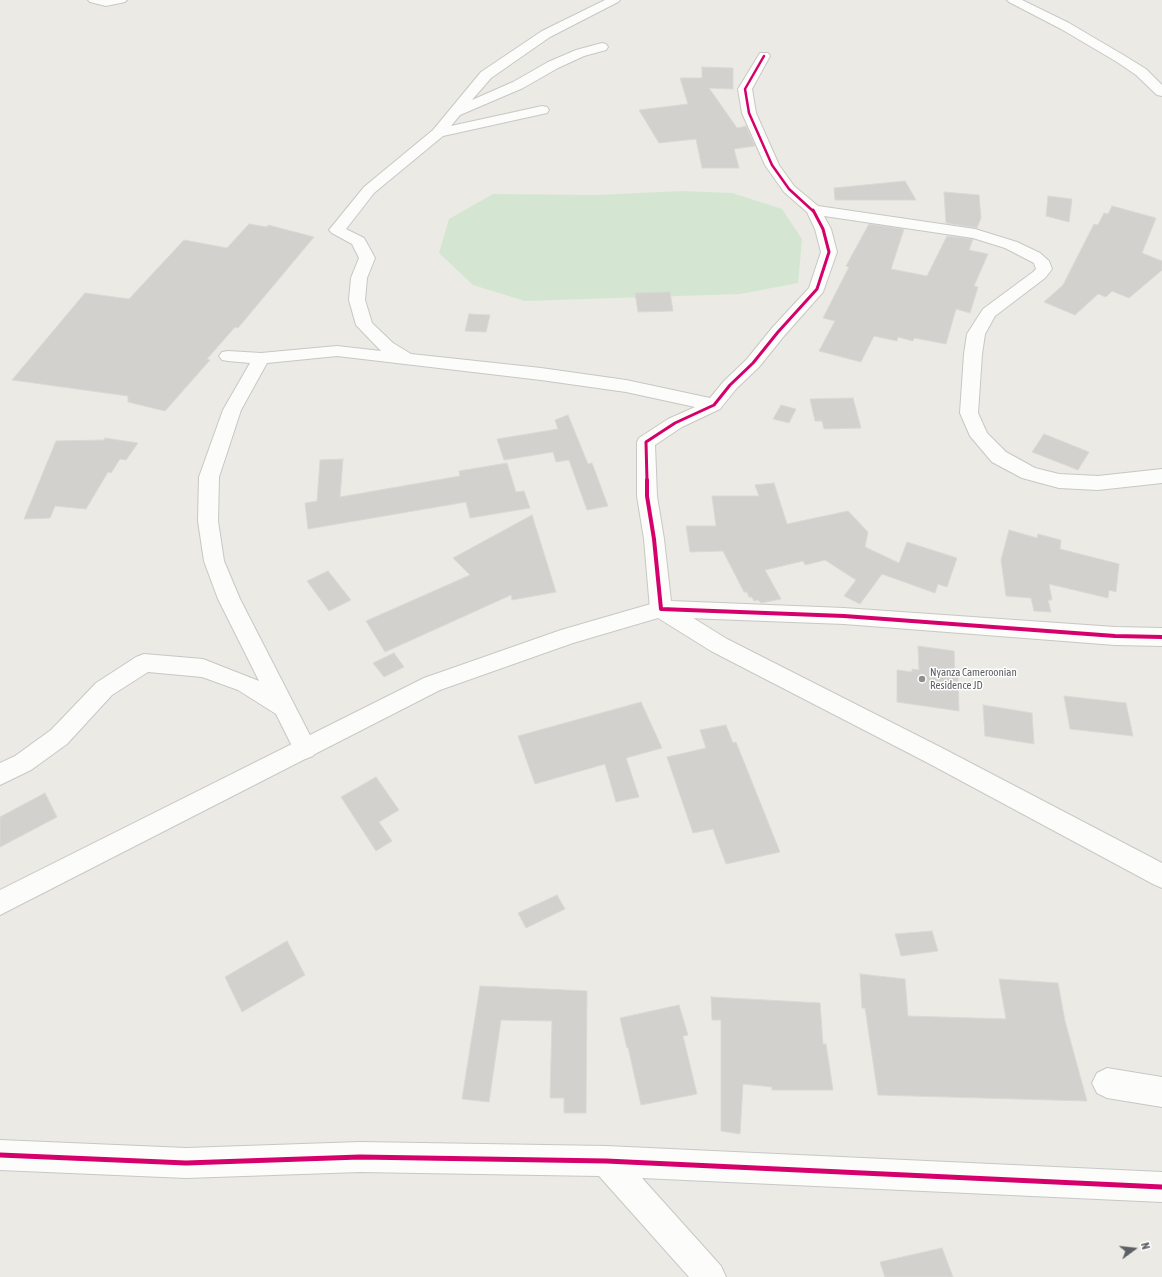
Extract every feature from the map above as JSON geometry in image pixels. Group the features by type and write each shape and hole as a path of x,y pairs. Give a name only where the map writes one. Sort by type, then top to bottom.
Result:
{"street":[{"path":"94,0 106,2 121,0"},
{"path":"410,359 387,347 364,325 357,300 359,278 367,258 358,241 337,230 369,190 438,133 486,75 546,34 591,10 614,0"},
{"path":"1013,0 1065,26 1121,59 1141,72 1162,92"},
{"path":"456,112 518,85 559,62 580,53 602,47"},
{"path":"661,609 654,539 647,496 646,442 674,423 714,405 730,385 753,363 778,332 817,289 829,252 823,229 813,210 789,188 772,165 749,113 745,89 764,56"},
{"path":"438,133 542,110"},
{"path":"813,210 975,234 1012,244 1034,256 1041,262 1044,269 1039,275 989,313 976,334 973,354 969,412 979,436 999,457 1029,473 1058,481 1098,483 1162,476"},
{"path":"228,356 262,358 337,351 541,374 626,386 714,405"},
{"path":"262,358 232,410 209,477 208,521 214,562 229,599 305,749"},
{"path":"661,609 719,645 936,756 1162,876"},
{"path":"0,903 432,684 569,636 661,609 844,616 1162,637"},
{"path":"0,775 23,763 59,737 104,689 144,663 203,668 246,684 284,708"},
{"path":"1108,1083 1162,1092"},
{"path":"0,1155 186,1163 360,1157 606,1160 1162,1187"},
{"path":"606,1160 710,1277"}],"green space":[{"path":"681,191 732,193 782,209 802,239 798,283 740,294 525,301 473,285 439,253 449,219 493,194 596,195"}],"building":[{"path":"702,67 733,68 733,89 709,88 737,128 746,126 755,146 734,149 739,168 702,168 696,139 659,143 639,110 688,104 680,78 702,78"},
{"path":"905,181 916,200 835,200 834,188"},
{"path":"944,192 979,195 981,218 977,228 946,223"},
{"path":"1048,196 1072,199 1069,222 1046,216"},
{"path":"1112,206 1156,218 1142,253 1162,261 1162,270 1129,298 1112,291 1106,297 1098,294 1075,315 1044,302 1063,285 1094,224 1098,225 1104,213 1108,214"},
{"path":"249,224 267,227 268,225 314,237 238,328 235,327 207,359 210,360 165,411 128,402 128,396 12,380 85,293 129,299 184,240 227,248"},
{"path":"869,224 904,229 891,269 927,276 947,236 973,239 969,250 988,254 974,286 978,287 970,313 956,309 946,344 914,338 913,341 898,337 897,341 874,336 861,362 819,351 835,321 823,318 849,267 846,266"},
{"path":"670,292 673,311 638,312 635,293"},
{"path":"469,314 490,315 486,332 465,331"},
{"path":"853,398 861,428 824,429 822,421 815,421 810,399"},
{"path":"781,405 796,409 789,423 773,419"},
{"path":"568,415 588,464 592,463 608,506 587,510 569,460 556,462 553,452 504,460 497,439 558,429 555,420"},
{"path":"1044,434 1089,452 1078,470 1032,452"},
{"path":"105,438 138,443 126,460 120,459 111,473 108,472 86,509 55,506 50,518 24,519 56,441 104,440"},
{"path":"343,459 340,497 460,476 459,471 507,463 516,492 524,491 530,508 470,518 466,502 308,529 305,503 317,501 320,460"},
{"path":"774,483 787,524 848,511 868,532 865,547 899,563 907,542 957,558 947,587 938,584 935,593 882,574 860,604 844,596 856,580 825,560 805,565 803,561 765,570 781,599 761,603 758,600 754,601 752,597 749,597 747,592 744,592 723,551 690,552 686,526 716,526 712,496 759,496 755,485"},
{"path":"532,515 556,592 512,600 511,595 385,652 366,621 470,575 453,558"},
{"path":"1009,530 1037,538 1038,534 1061,540 1060,549 1119,564 1116,592 1109,590 1108,598 1049,584 1052,600 1048,600 1051,612 1034,611 1031,598 1006,596 1001,560"},
{"path":"328,571 351,600 329,611 307,581"},
{"path":"918,646 954,651 955,675 958,676 959,711 897,702 897,670 912,672 912,669 919,670"},
{"path":"394,653 404,667 384,677 373,663"},
{"path":"1064,696 1126,703 1133,736 1070,729"},
{"path":"641,702 662,748 626,758 639,797 616,802 605,764 535,784 518,736"},
{"path":"983,705 1032,713 1034,744 985,736"},
{"path":"726,725 733,743 736,742 780,852 726,864 713,829 693,833 667,757 706,748 700,730"},
{"path":"376,777 399,810 379,822 392,841 376,851 341,797"},
{"path":"45,793 57,817 0,847 0,817"},
{"path":"557,895 565,909 526,928 518,913"},
{"path":"932,931 938,951 901,956 895,934"},
{"path":"287,941 305,975 242,1012 225,977"},
{"path":"860,974 905,979 908,1016 1006,1019 999,979 1058,983 1065,1021 1087,1101 878,1095 865,1008 862,1008"},
{"path":"480,986 587,991 586,1113 564,1113 564,1098 550,1098 552,1021 501,1020 489,1102 462,1099"},
{"path":"711,997 820,1003 823,1044 826,1044 833,1090 772,1090 772,1087 743,1084 740,1134 721,1131 721,1020 712,1020"},
{"path":"679,1005 688,1035 683,1036 697,1094 641,1105 620,1018"},
{"path":"942,1248 953,1277 885,1277 880,1262"}],"cycle path":[{"path":"764,56 745,89 749,113 772,165 789,189 813,210 823,229 829,252 817,289 778,332 753,363 730,385 714,405 675,423 646,442 647,496 654,539 661,609 844,616 1115,636 1162,637"},
{"path":"0,1155 186,1163 360,1157 606,1161 1162,1187"}],"place":[{"name":"Nyanza Cameroonian Residence JD","path":"922,679"}]}
